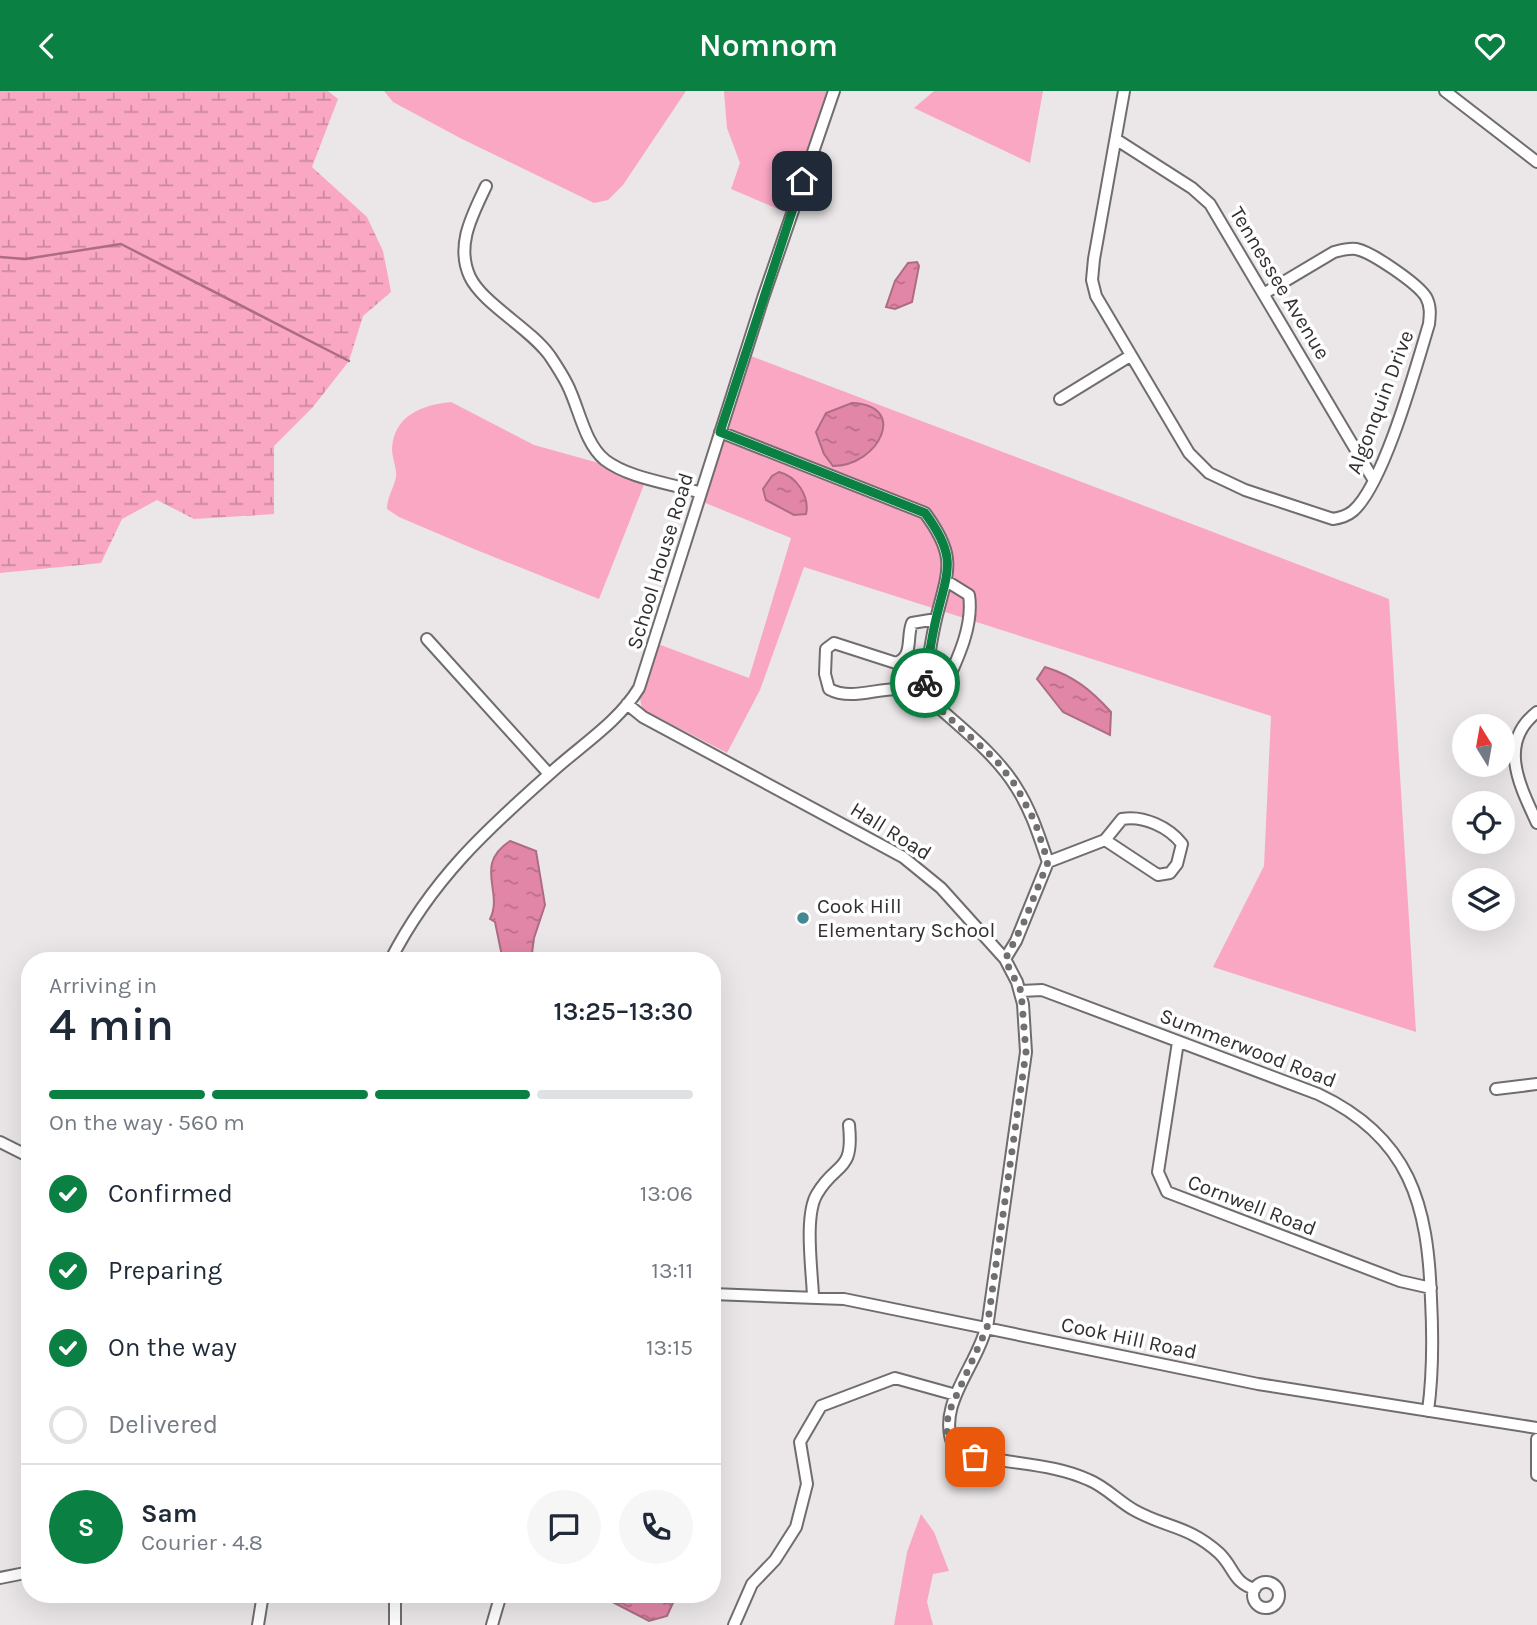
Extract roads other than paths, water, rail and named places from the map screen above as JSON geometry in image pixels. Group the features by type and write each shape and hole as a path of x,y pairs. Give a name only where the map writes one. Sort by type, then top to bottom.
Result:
{"street":[{"name":"School House Road","path":"395,952 432,890 549,774 627,704 639,688 650,661 787,222 834,91"},
{"name":"Algonquin Drive","path":"1124,91 1092,280 1096,296 1189,453 1209,473 1245,490 1333,519 1354,511 1373,479 1402,409 1429,324 1430,308 1426,296 1372,256 1359,250 1334,252 1265,293"},
{"path":"1444,91 1537,162"},
{"name":"Tennessee Avenue","path":"1117,140 1192,188 1210,204 1373,479"},
{"path":"486,186 466,229 464,255 470,278 495,304 524,327 548,354 568,384 592,443 603,459 620,469 701,493"},
{"path":"1060,399 1130,356"},
{"path":"720,432 925,513 938,531 949,558 948,582 936,618 923,694"},
{"path":"936,618 912,623 908,653 903,660 896,663 834,643 826,649 825,674 830,689 841,695 900,689 923,694 943,691 961,650 971,607 969,596 948,582"},
{"path":"427,639 549,774"},
{"path":"923,694 996,760 1016,786 1035,822 1048,862 1016,941 1005,960"},
{"name":"Hall Road","path":"627,704 643,717 903,857 942,888 1005,960 1021,991 1026,1052 986,1328 978,1352 956,1395 947,1424 947,1433 954,1448 975,1457 1040,1466 1088,1479 1141,1514 1181,1526 1197,1536 1222,1555 1233,1577 1243,1586 1255,1589"},
{"path":"1537,712 1519,733 1513,755 1515,774 1537,823"},
{"path":"1048,862 1105,840 1122,820 1133,817 1172,831 1182,844 1177,864 1170,873 1158,875 1105,840"},
{"name":"Summerwood Road","path":"1021,991 1042,990 1318,1094 1334,1102 1370,1129 1390,1149 1412,1185 1429,1241 1433,1369 1428,1411"},
{"name":"Cornwell Road","path":"1178,1042 1158,1173 1167,1192 1399,1281 1431,1287"},
{"path":"1496,1089 1537,1084"},
{"path":"813,1296 811,1212 817,1194 847,1163 851,1143 849,1125"},
{"path":"0,1142 21,1152"},
{"name":"Cook Hill Road","path":"721,1294 813,1296 859,1302 1258,1384 1537,1428"},
{"path":"734,1625 752,1584 775,1560 796,1527 807,1484 800,1442 821,1406 895,1378 956,1395"},
{"path":"1537,1439 1537,1475"},
{"path":"0,1579 21,1574"},
{"path":"258,1625 262,1603"},
{"path":"395,1603 395,1625"},
{"path":"492,1625 498,1603"}],"water":[{"path":"917,262 919,266 912,302 895,309 886,307 895,281 908,263"},
{"path":"852,403 869,406 880,414 883,424 881,435 874,447 863,456 849,463 833,466 824,454 816,432 826,413"},
{"path":"779,472 796,482 804,494 806,514 794,515 766,500 763,489 772,476"},
{"path":"1045,667 1073,679 1104,704 1111,712 1110,735 1063,712 1037,679"},
{"path":"510,841 536,851 545,905 532,952 501,952 495,922 490,919 494,899 491,869 499,850"},
{"path":"614,1603 673,1603 667,1616 649,1621"}],"waterway":[{"path":"0,257 25,259 121,244 349,361"}],"place":[{"name":"Cook Hill Elementary School","path":"803,918"}]}
